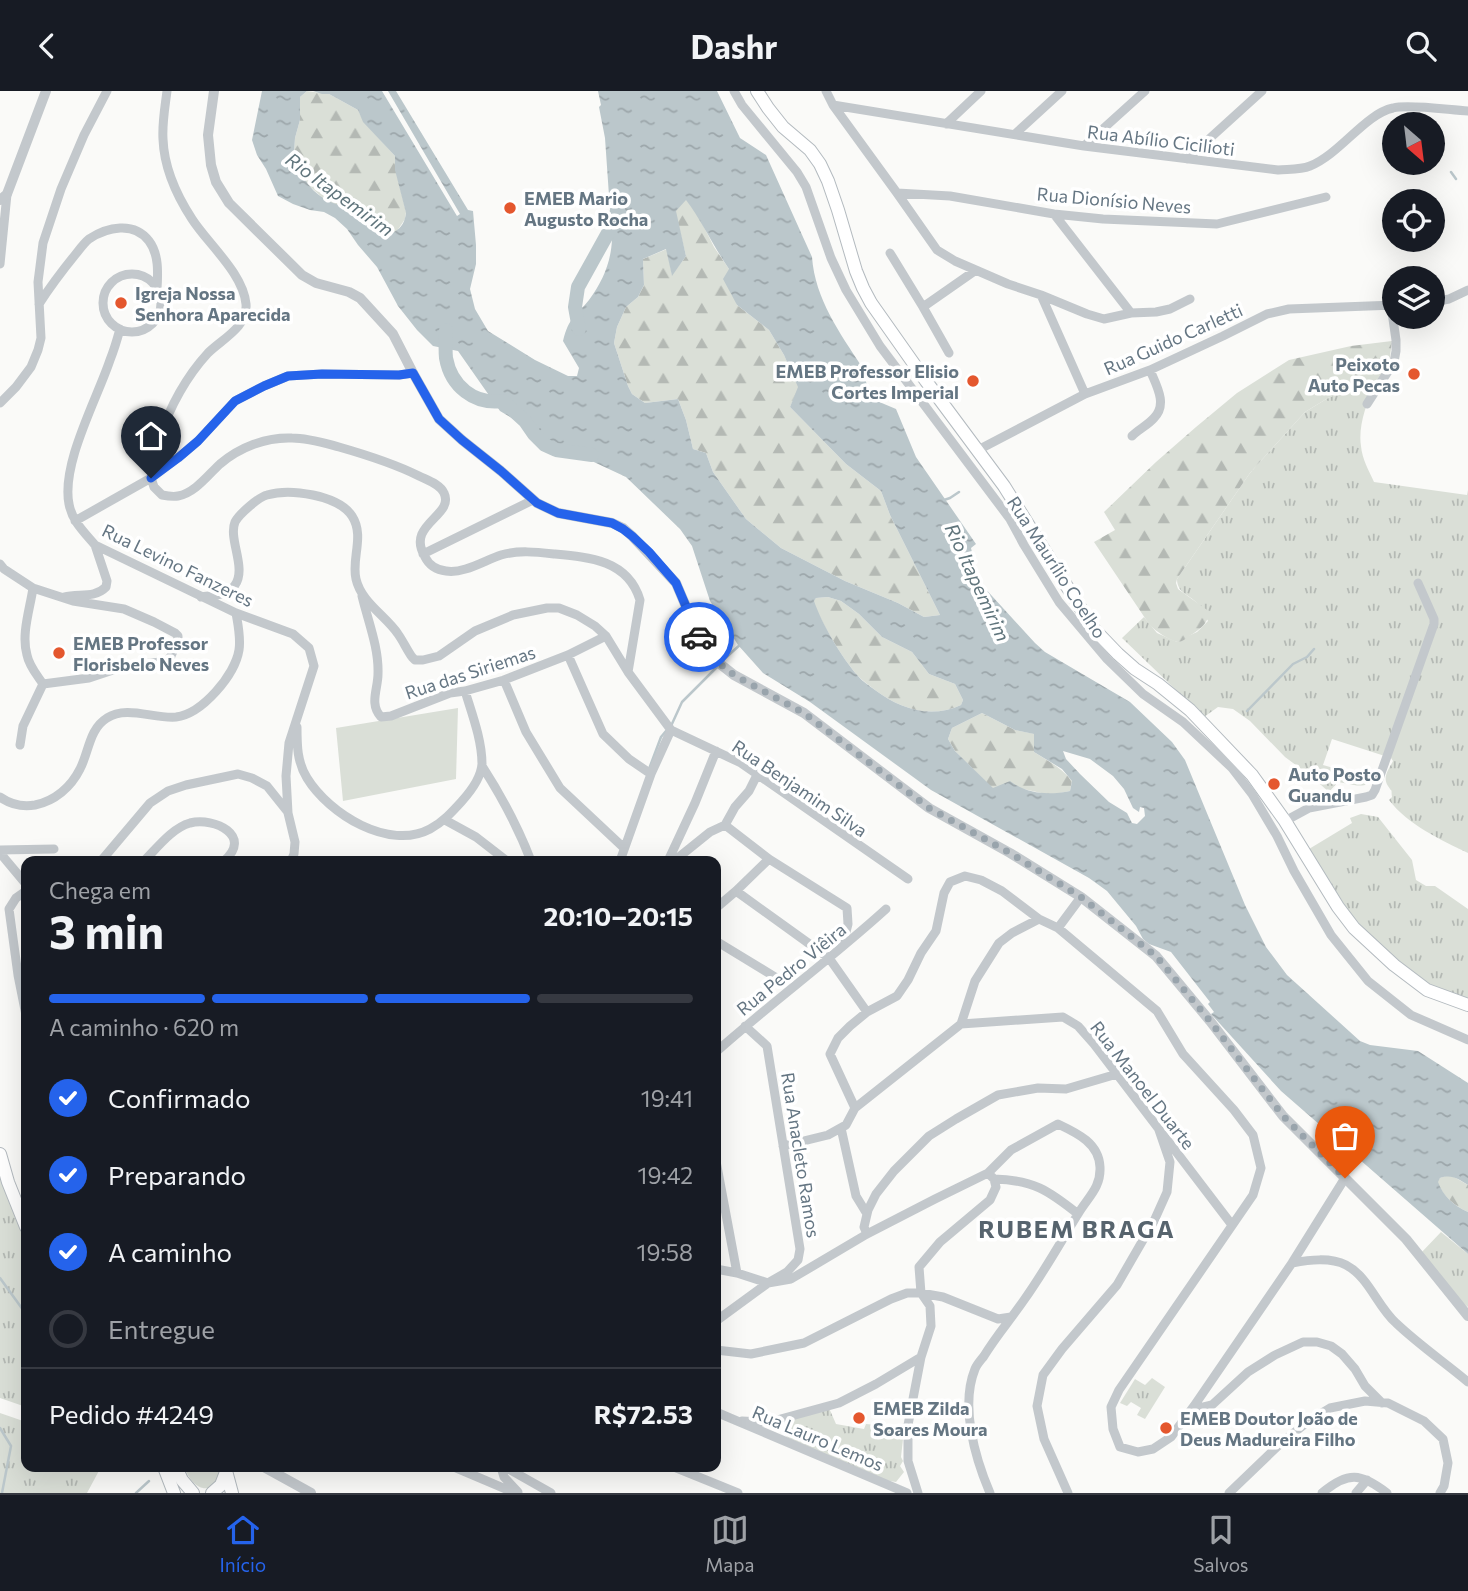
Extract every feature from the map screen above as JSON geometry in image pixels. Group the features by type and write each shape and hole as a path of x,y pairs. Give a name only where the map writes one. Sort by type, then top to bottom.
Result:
{"main road":[{"name":"Rua Maurílio Coelho","path":"757,91 783,127 810,150 820,164 863,288 871,303 978,450 1015,515 1093,628 1135,669 1190,710 1252,775 1354,928 1394,965 1427,990 1468,1006"},
{"path":"0,1154 21,1214"},
{"path":"166,1472 174,1493"},
{"path":"179,1472 193,1493"},
{"path":"212,1493 221,1485 226,1472"},
{"path":"229,1472 232,1493"}],"street":[{"path":"0,264 4,197 46,91"},
{"path":"0,403 16,387 34,359 41,338 38,282 43,243 61,188 83,135 107,91"},
{"path":"167,91 163,137 171,177 192,220 223,258 241,288 246,304 239,326 209,353 182,389 173,406 158,443 151,478 154,487 162,495 177,496 195,487 240,449 271,439 295,438 376,457 439,487 445,494 444,507 422,533 419,541 426,561 434,568 447,572 473,567 503,554 530,551 595,558 615,567 629,579 640,600 628,672"},
{"path":"214,91 208,135 211,165 216,182 229,203 302,275 316,283 349,292 360,298 393,334 439,419 533,500 558,513 612,523 623,529 649,552 676,583 701,642 710,656 734,675 804,713 929,808 1081,897 1156,956 1283,1116 1406,1239 1468,1316"},
{"path":"734,91 806,187 831,258 846,290 880,347 1015,515 1024,545 1059,602 1107,659 1143,694 1183,722 1232,768 1252,794 1277,836 1331,935 1368,981 1411,1015 1468,1040"},
{"path":"826,91 833,105 937,250 955,261 1008,284 1104,319 1170,309 1190,299"},
{"path":"946,124 981,91"},
{"path":"1015,134 1062,91"},
{"path":"1084,146 1145,91"},
{"path":"1187,159 1262,91"},
{"name":"Rua Abílio Cicilioti","path":"833,105 1084,146 1278,170 1306,168 1331,155 1372,119 1391,108 1468,111"},
{"name":"Rua Dionísio Neves","path":"897,193 950,196 1054,214 1217,224 1326,197"},
{"path":"1054,214 1131,313"},
{"path":"39,304 52,283 87,240 108,229 125,227 149,241 158,271 157,289"},
{"path":"890,253 949,353"},
{"path":"923,307 976,270"},
{"path":"140,276 149,280 157,289 161,304 159,314 155,322 147,328 129,332 112,324 106,316 104,298 107,289 122,277 140,276"},
{"path":"1445,300 1468,290"},
{"path":"1041,295 1085,394"},
{"name":"Rua Guido Carletti","path":"978,450 1085,394 1150,370 1267,314 1289,309 1382,305"},
{"path":"120,329 111,360 73,457 68,492 69,506 75,521 151,478 198,441 235,401 264,386 288,376 413,373"},
{"path":"1367,404 1394,362 1395,329"},
{"path":"900,374 915,365"},
{"path":"1132,436 1159,412 1160,393 1150,370"},
{"path":"201,597 231,591 237,583 239,571 233,530 236,520 264,495 283,492 327,499 341,505 352,516 357,529 356,580 362,593 398,634 415,660 439,656 475,631 513,615 547,608 559,608 577,615 606,636"},
{"path":"423,554 533,500"},
{"name":"Rua Levino Fanzeres","path":"75,521 95,544 236,613 293,634 309,648 314,666 289,743 286,776 288,813 295,842 293,856"},
{"path":"62,597 95,594 106,587 107,581 95,544"},
{"path":"0,564 33,589 73,601 124,609 175,633 178,640 172,656 162,663 141,664 89,678 43,684"},
{"path":"1285,821 1309,809 1372,795 1375,790 1434,624 1418,583"},
{"path":"33,589 25,636 26,653 43,684"},
{"name":"Rua das Siriemas","path":"362,593 379,672 374,702 381,717 391,716 450,693 504,680 568,655 606,636"},
{"path":"0,797 8,803 29,806 58,796 80,770 97,727 108,717 125,712 178,717 202,705 225,683 239,652 240,632 236,613"},
{"name":"Rua Benjamim Silva","path":"606,636 628,672 671,730 741,763 908,879"},
{"path":"568,655 603,734 629,759 651,774"},
{"path":"504,680 526,732 561,788 624,848"},
{"path":"20,745 23,726 43,684"},
{"path":"297,721 299,760 307,778 321,796 361,827 381,833 409,836 428,831 445,820 478,779 482,766 480,743 465,691"},
{"path":"622,856 651,774 671,730"},
{"path":"670,856 716,751"},
{"path":"482,766 504,800 529,856"},
{"path":"105,856 150,803 168,791 186,785 238,774 267,786 288,813"},
{"path":"680,856 710,832 725,825 757,775"},
{"path":"445,820 476,837 501,856"},
{"path":"149,856 170,835 189,823 205,821 218,824 234,838 236,847 231,856"},
{"path":"725,825 769,859 847,908 846,939 841,949"},
{"path":"0,852 54,849"},
{"path":"0,852 21,878"},
{"path":"721,904 769,859"},
{"path":"855,1108 830,1054 838,1038 867,1012 897,996 936,931 944,893 950,882 965,876 981,880 1002,891 1040,919 1058,928 1157,1011 1183,1054 1234,1110 1252,1135 1261,1168 1253,1195 1119,1391 1111,1407 1113,1429 1120,1447 1138,1452 1153,1449 1171,1437 1191,1411 1292,1263 1345,1178"},
{"path":"736,891 829,958 867,1012"},
{"path":"21,894 9,909 21,990"},
{"path":"1058,928 1081,897"},
{"name":"Rua Pedro Viêira","path":"721,1048 886,909"},
{"path":"783,1146 828,1135 846,1125 855,1108 961,1024 975,981 999,943 1040,919"},
{"path":"721,944 780,980"},
{"name":"Rua Manoel Duarte","path":"961,1024 1063,1017 1078,1026 1232,1224"},
{"name":"Rua Anacleto Ramos","path":"721,1317 787,1272 798,1261 800,1249 767,1046 745,1026"},
{"path":"867,1234 864,1227 876,1194 894,1171 929,1136 998,1095 1038,1088 1066,1089 1117,1075"},
{"path":"721,1270 768,1283 792,1279 867,1234 991,1176 1011,1150 1058,1125 1077,1132 1087,1140 1100,1164 1099,1183 1053,1256 975,1369 969,1399 970,1427 982,1475 990,1493"},
{"path":"841,1128 856,1196 867,1214"},
{"path":"1068,1493 1044,1439 1037,1406 1043,1375 1117,1285 1154,1221 1167,1192 1170,1162 1159,1130"},
{"path":"991,1176 1032,1183 1060,1199 1078,1214"},
{"path":"918,1493 908,1461 908,1425 921,1357 931,1326 930,1306 921,1293 919,1267 940,1242 990,1201 996,1187 991,1176"},
{"path":"721,1188 737,1273"},
{"path":"1292,1263 1328,1260 1345,1265 1360,1275 1379,1305 1395,1322 1468,1382"},
{"path":"721,1351 751,1354 804,1343 906,1293 943,1297 998,1319 1011,1317"},
{"path":"1191,1411 1212,1405 1248,1372 1303,1342 1331,1346 1342,1354 1365,1386 1382,1403"},
{"path":"736,1420 777,1420 839,1403 921,1357"},
{"path":"1229,1493 1281,1443 1310,1420 1330,1408 1365,1401 1388,1403 1424,1421 1443,1439 1448,1463 1440,1493"},
{"name":"Rua Lauro Lemos","path":"721,1414 903,1491"},
{"path":"783,1441 779,1426 789,1416"},
{"path":"273,1472 311,1493"},
{"path":"466,1472 517,1493"},
{"path":"504,1472 517,1493"},
{"path":"512,1472 551,1493"},
{"path":"686,1472 738,1493"},
{"path":"903,1491 912,1475"},
{"path":"1322,1493 1348,1476 1367,1480 1387,1493"},
{"path":"1356,1493 1367,1480"}],"green space":[{"path":"307,91 329,94 358,110 364,122 395,156 395,167 406,212 397,231 383,231 325,200 306,183 301,171 293,168 295,138 300,120 300,97"},
{"path":"686,199 729,269 737,305 769,330 784,355 799,387 790,407 846,464 881,491 890,515 940,615 924,617 781,548 746,519 713,472 706,453 693,449 678,399 645,403 632,394 614,343 617,327 626,307 638,297 644,285 643,259 667,249 672,275 686,256 675,211"},
{"path":"1392,341 1388,371 1375,387 1345,391 1305,412 1250,473 1177,579 1178,589 1210,612 1208,617 1196,632 1179,642 1162,635 1149,624 1094,542 1115,530 1104,512 1156,462 1237,393 1289,360 1351,346"},
{"path":"1375,387 1364,415 1360,439 1363,456 1374,482 1467,495 1468,490 1468,853 1415,824 1389,800 1392,791 1386,779 1393,761 1391,758 1332,739 1323,765 1369,778 1365,785 1338,782 1329,792 1285,757 1250,721 1233,709 1218,707 1204,717 1122,638 1144,617 1157,633 1177,642 1197,632 1208,621 1199,605 1179,588 1177,579 1250,473 1305,412 1345,391"},
{"path":"828,597 841,601 859,614 882,637 912,652 929,674 955,684 963,700 961,705 938,711 916,710 885,697 864,682 839,650 813,601 816,598"},
{"path":"458,708 456,779 343,801 336,728"},
{"path":"982,713 1015,730 1035,734 1034,752 1068,776 1072,781 1070,791 1050,795 1019,788 993,789 955,751 948,739 952,728"},
{"path":"1361,814 1378,817 1412,860 1416,880 1426,886 1435,886 1468,909 1468,1001 1425,983 1377,942 1351,915 1309,849 1352,823 1350,818"},
{"path":"0,1171 21,1226 21,1405 0,1398"},
{"path":"1448,1175 1468,1185 1468,1212 1458,1207 1439,1187 1437,1182 1440,1178"},
{"path":"1441,1232 1468,1254 1468,1307 1420,1254"},
{"path":"1152,1378 1165,1387 1145,1419 1137,1415 1141,1408 1131,1402 1127,1406 1120,1403 1135,1379 1145,1385"},
{"path":"829,1408 836,1424 864,1429 866,1424 900,1427 903,1461 900,1466 904,1472 896,1482 884,1480 784,1434 781,1426 790,1419"},
{"path":"0,1413 21,1420 21,1472 98,1472 87,1493 0,1493"},
{"path":"187,1472 219,1472 220,1477 212,1487 203,1488"}],"water":[{"name":"Rio Itapemirim","path":"262,91 307,91 300,97 300,120 295,138 293,168 301,171 310,186 323,198 349,209 375,227 394,232 403,224 406,213 395,170 395,156 363,122 358,110 329,94 313,91 382,91 457,216 460,214 388,91 396,91 468,210 473,211 476,264 470,289 475,309 488,331 535,360 568,376 577,376 579,368 563,341 565,333 602,278 610,256 612,239 605,138 598,91 717,91 740,138 766,155 812,257 823,301 862,367 859,370 877,401 896,409 916,457 976,544 971,548 982,585 1045,652 1130,702 1172,742 1185,760 1245,905 1266,947 1287,975 1360,1041 1370,1045 1418,1051 1468,1083 1468,1185 1451,1177 1440,1178 1438,1182 1450,1200 1468,1212 1468,1254 1281,1091 1211,1014 1214,1012 1208,1004 1210,1002 1171,952 1143,939 1136,926 1107,891 1089,878 931,790 810,702 763,673 738,645 710,601 692,546 680,529 626,477 551,442 500,411 458,351 433,346 417,330 398,306 377,267 347,229 324,212 310,210 278,196 252,140","holes":["686,200 729,269 723,279 737,305 769,330 784,355 798,387 790,407 846,464 881,491 890,515 940,615 924,617 781,548 746,519 713,472 706,453 693,449 678,399 645,403 632,394 614,343 617,327 626,307 638,297 644,285 643,259 666,249 672,276 686,256 676,211","828,597 841,601 859,614 882,637 912,652 929,674 955,684 963,700 961,705 938,711 916,710 885,697 866,684 852,669 833,640 814,601 816,598","982,713 1015,730 1034,734 1034,752 1062,769 1072,781 1070,791 1039,793 1010,781 993,788 955,751 948,739 952,728","1063,751 1090,759 1113,776 1124,789 1133,808 1139,812 1140,807 1144,808 1145,816 1137,824 1132,823 1127,813 1109,802 1066,759"]}],"waterway":[{"path":"1451,172 1456,179"},
{"name":"Rio Itapemirim","path":"579,329 575,307 578,287 618,209"},
{"name":"Rio Itapemirim","path":"446,330 449,368 453,377 466,391 483,400 503,401 525,421 545,445 556,450 592,455"},
{"path":"944,500 959,492"},
{"path":"722,661 741,644"},
{"path":"1247,711 1293,664 1307,657 1314,649"},
{"path":"671,726 682,702 718,666"},
{"path":"649,769 661,737 666,731"},
{"path":"0,1278 21,1307"},
{"path":"0,1428 11,1446 2,1493"},
{"path":"136,1493 149,1481"}],"way so far":[{"path":"699,637 710,656 734,675 804,713 929,808 1081,897 1156,956 1283,1116 1345,1178"}],"place":[{"name":"EMEB Mario Augusto Rocha","path":"510,208"},
{"name":"Igreja Nossa Senhora Aparecida","path":"121,303"},
{"name":"Peixoto Auto Pecas","path":"1414,374"},
{"name":"EMEB Professor Elisio Cortes Imperial","path":"973,381"},
{"name":"EMEB Professor Florisbelo Neves","path":"59,653"},
{"name":"Auto Posto Guandu","path":"1274,784"},
{"name":"EMEB Zilda Soares Moura","path":"859,1418"},
{"name":"EMEB Doutor João de Deus Madureira Filho","path":"1166,1428"}],"district":[{"name":"RUBEM BRAGA","path":"1077,1228"}],"route":[{"path":"151,478 198,441 235,401 288,376 413,373 439,419 537,503 558,513 612,523 632,536 676,583 699,637"}]}
